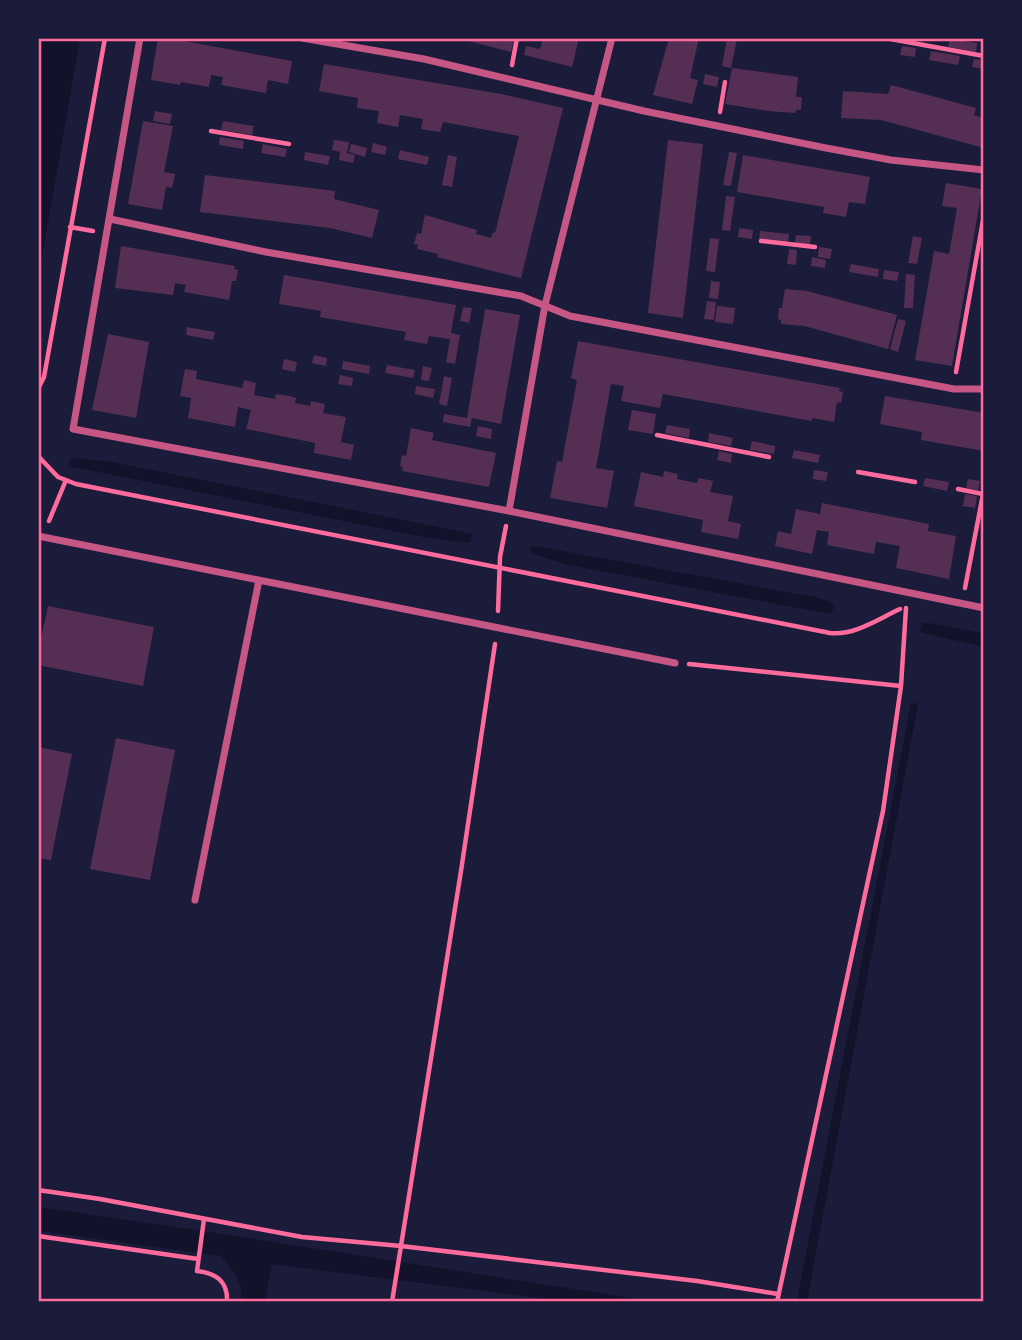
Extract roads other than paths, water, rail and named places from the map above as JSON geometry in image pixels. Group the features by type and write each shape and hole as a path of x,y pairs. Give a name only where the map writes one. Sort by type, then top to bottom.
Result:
{"street":[{"path":"140,38 73,429 509,512 984,608"},
{"path":"302,38 424,59 718,126 891,160 984,170"},
{"path":"509,512 545,305 612,38"},
{"path":"110,219 265,252 521,296 570,316 954,389 984,389"},
{"path":"40,537 676,663"},
{"path":"195,900 259,580"}]}
